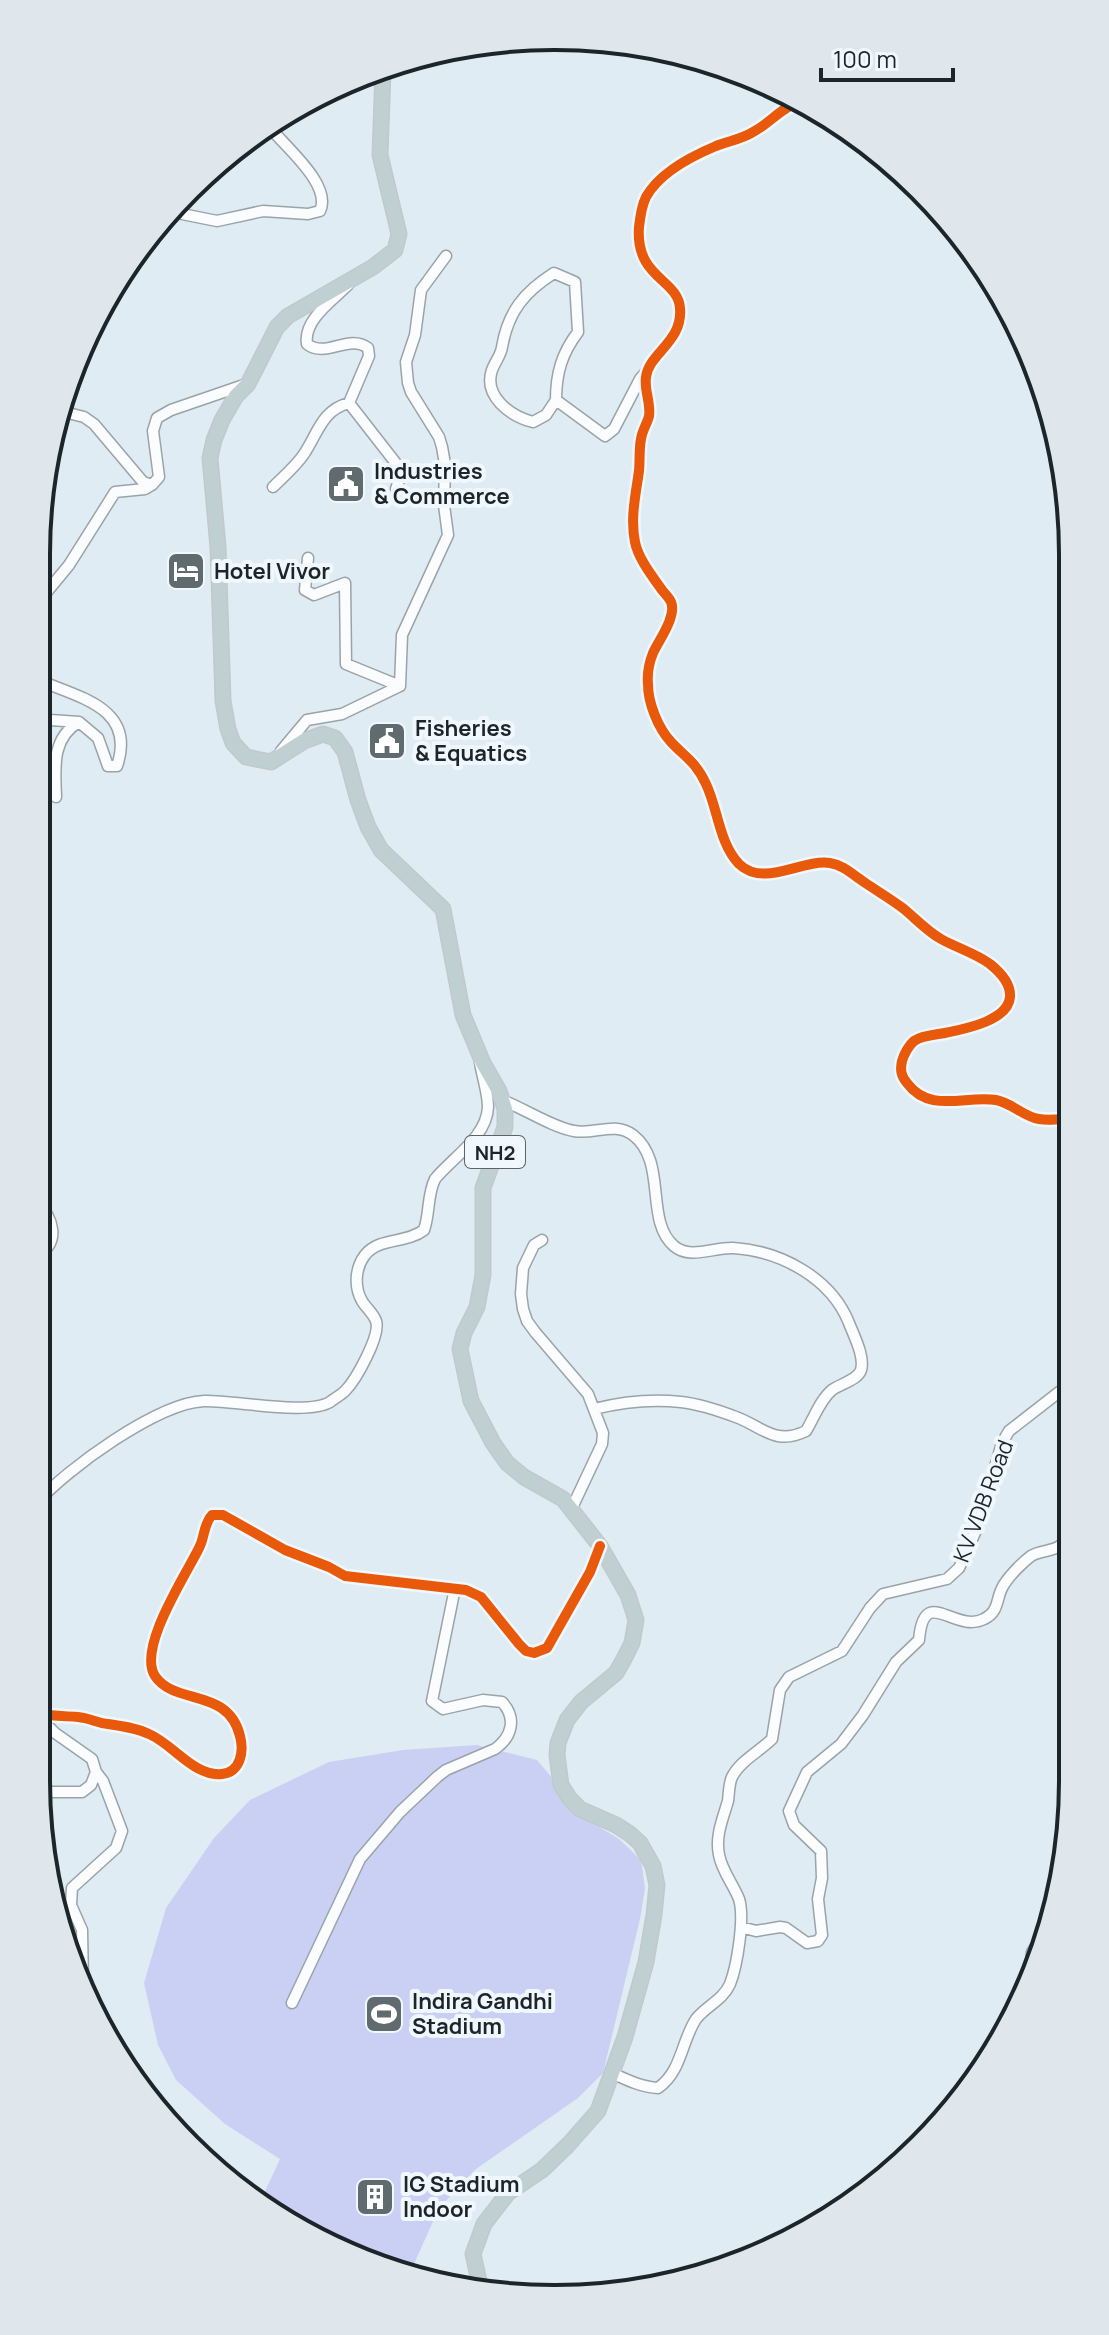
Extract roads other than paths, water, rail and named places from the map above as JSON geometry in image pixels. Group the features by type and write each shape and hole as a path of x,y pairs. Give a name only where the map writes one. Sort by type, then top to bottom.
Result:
{"highway":[{"path":"271,762 246,757 233,743 228,729 223,701 218,547 210,458 222,420 236,396 248,384 277,327 302,307 395,250 399,234 380,155 382,81"},
{"name":"NH2","path":"271,762 304,741 323,734 335,738 345,752 358,800 381,850 443,909 463,1015 505,1109 505,1127 483,1188 483,1275 477,1307 460,1349 471,1401 507,1463 524,1477 563,1499 600,1546 628,1595 636,1620 632,1643 616,1673 581,1702 567,1720 557,1755 561,1785 570,1799 580,1809 616,1825 640,1843 653,1866 657,1885 646,1962 625,2037 598,2111 542,2170 508,2193 484,2224 473,2254 479,2279"}],"street":[{"path":"556,400 605,436 614,429 640,379 671,340 679,323 680,303 672,290 643,260 639,246 641,215 646,197 660,180 679,165 715,146 750,134 787,107"},
{"path":"183,214 217,221 263,211 308,214 320,211 323,200 321,191 276,134"},
{"path":"400,686 402,635 448,535 442,447 411,392 406,362 415,335 421,290 446,256"},
{"path":"349,403 369,356 368,348 362,343 351,343 323,350 313,348 307,344 306,332 361,273"},
{"path":"554,273 575,282 578,332 561,361 556,400 546,415 533,422 523,419 493,396 490,384 491,371 514,311 541,281 554,273"},
{"path":"647,371 649,415 641,435 635,492 635,544 671,601 672,613 652,655 647,690 652,709 666,736 694,762 705,780 729,851 740,864 756,874 817,862 841,866 906,910 937,937 991,965 1009,988 1008,1006 1000,1014 979,1024 914,1041 906,1050 901,1064 902,1077 910,1088 939,1102 996,1100 1037,1119 1059,1120"},
{"path":"50,588 69,565 115,492 145,489 159,477 153,431 157,418 171,410 248,384"},
{"path":"273,487 306,451 329,412 349,403"},
{"path":"349,403 402,471 396,489"},
{"path":"70,414 94,424 143,482 152,485"},
{"path":"308,558 305,590 314,595 345,583 346,664 400,686"},
{"path":"50,685 98,705 111,715 118,725 120,740 117,766 108,766 98,738 79,722 50,720"},
{"path":"271,762 307,720 342,714 400,686"},
{"path":"56,797 56,753 69,728 79,722"},
{"path":"50,1491 109,1443 173,1409 201,1401 321,1407 344,1392 361,1367 376,1332 377,1322 357,1291 360,1262 366,1253 384,1242 410,1238 424,1230 431,1186 483,1126 488,1108 478,1050"},
{"path":"502,1100 569,1131 613,1128 636,1137 645,1149 652,1169 661,1224 673,1245 685,1252 733,1248 749,1250 768,1255 819,1280 838,1299 861,1359 859,1374 825,1396 806,1431 789,1437 777,1437 738,1418 682,1402 626,1402 594,1409"},
{"path":"50,1221 53,1229 50,1244"},
{"path":"542,1240 534,1245 523,1268 523,1309 535,1332 588,1394 603,1433 602,1444 571,1510"},
{"name":"KV VDB Road","path":"612,2073 638,2085 658,2088 665,2083 676,2070 697,2018 722,1996 730,1983 741,1927 740,1902 724,1871 718,1836 731,1778 739,1767 772,1739 780,1690 789,1677 842,1651 883,1594 947,1579 959,1568 978,1526 1002,1443 1009,1431 1059,1392"},
{"path":"50,1715 136,1729 165,1742 182,1757 213,1774 227,1774 235,1769 242,1749 240,1733 229,1716 212,1701 174,1692 164,1685 156,1678 149,1658 163,1615 199,1549 212,1515 223,1515 276,1546 351,1578 466,1590 481,1597 519,1644 526,1651 534,1653 547,1648 590,1572 600,1546"},
{"path":"741,1927 756,1931 786,1928 807,1943 818,1941 822,1935 818,1899 822,1878 821,1851 794,1825 789,1811 807,1772 841,1744 863,1715 896,1662 919,1640 920,1626 926,1614 934,1611 972,1623 982,1621 993,1614 1004,1583 1030,1557 1059,1545"},
{"path":"292,2003 360,1859 437,1777 495,1749 511,1729 510,1715 502,1702 483,1700 443,1709 432,1701 455,1588"},
{"path":"50,1728 92,1759 122,1831 116,1848 72,1888 71,1905 82,1930 83,1959"},
{"path":"50,1792 82,1792 91,1785 96,1772"}],"place":[{"name":"Industries & Commerce","path":"346,484"},
{"name":"Hotel Vivor","path":"186,571"},
{"name":"Fisheries & Equatics","path":"387,741"},
{"name":"Indira Gandhi Stadium","path":"384,2014"},
{"name":"IG Stadium Indoor","path":"375,2197"}]}
